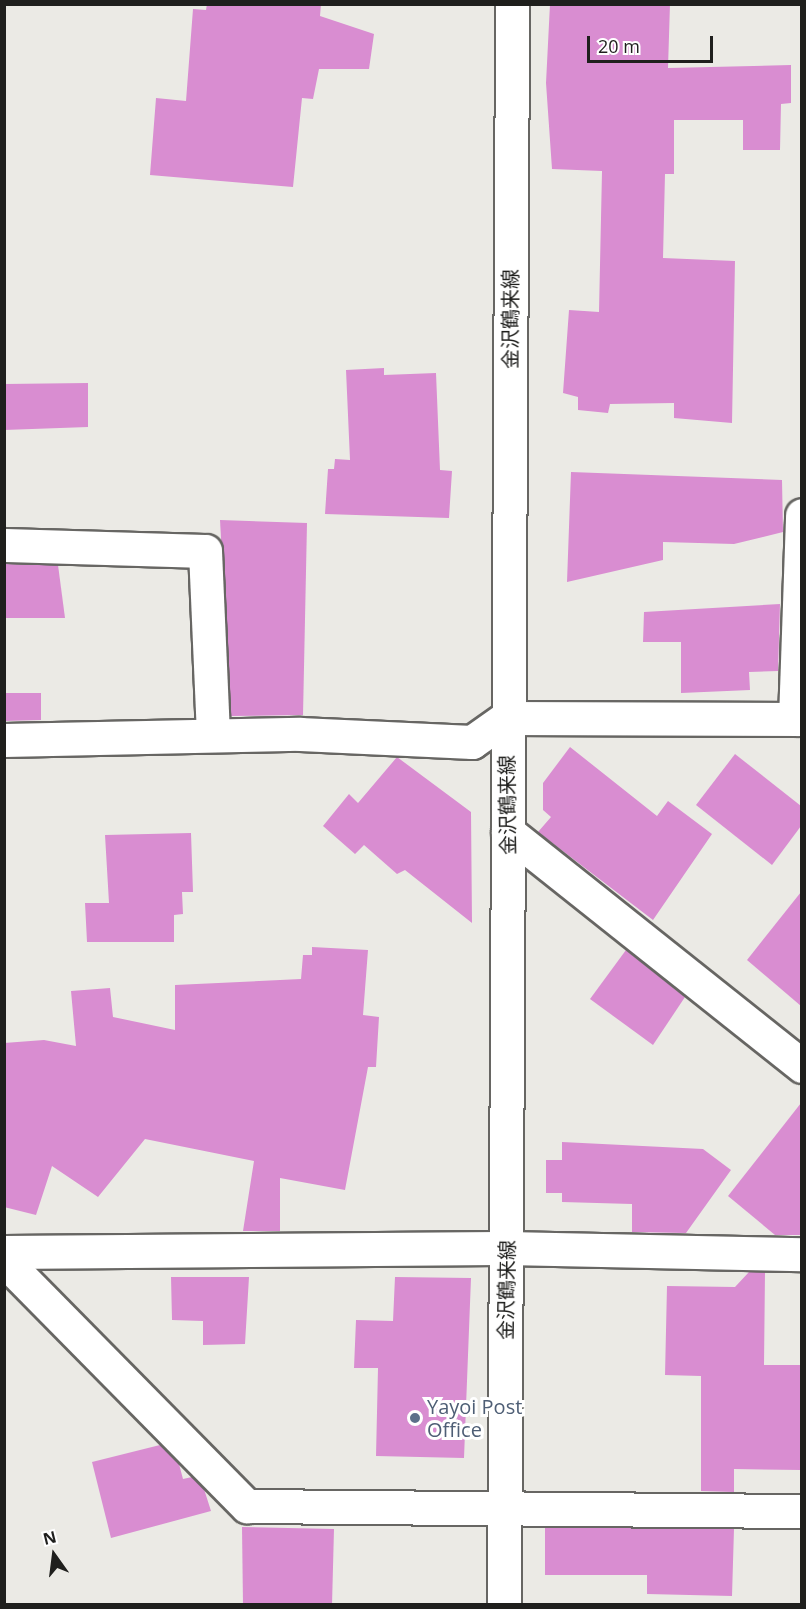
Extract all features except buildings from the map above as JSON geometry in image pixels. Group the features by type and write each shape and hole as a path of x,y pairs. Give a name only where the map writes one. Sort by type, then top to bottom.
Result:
{"street":[{"name":"金沢鶴来線","path":"504,1605 512,4"},
{"path":"4,740 213,735 472,742 507,718 798,719 801,515"},
{"path":"4,545 205,551 213,735"},
{"path":"508,832 801,1066"},
{"path":"4,1252 507,1248 801,1254"},
{"path":"4,1260 247,1506 503,1506 801,1511"}],"place":[{"name":"Yayoi Post Office","path":"415,1418"}]}
